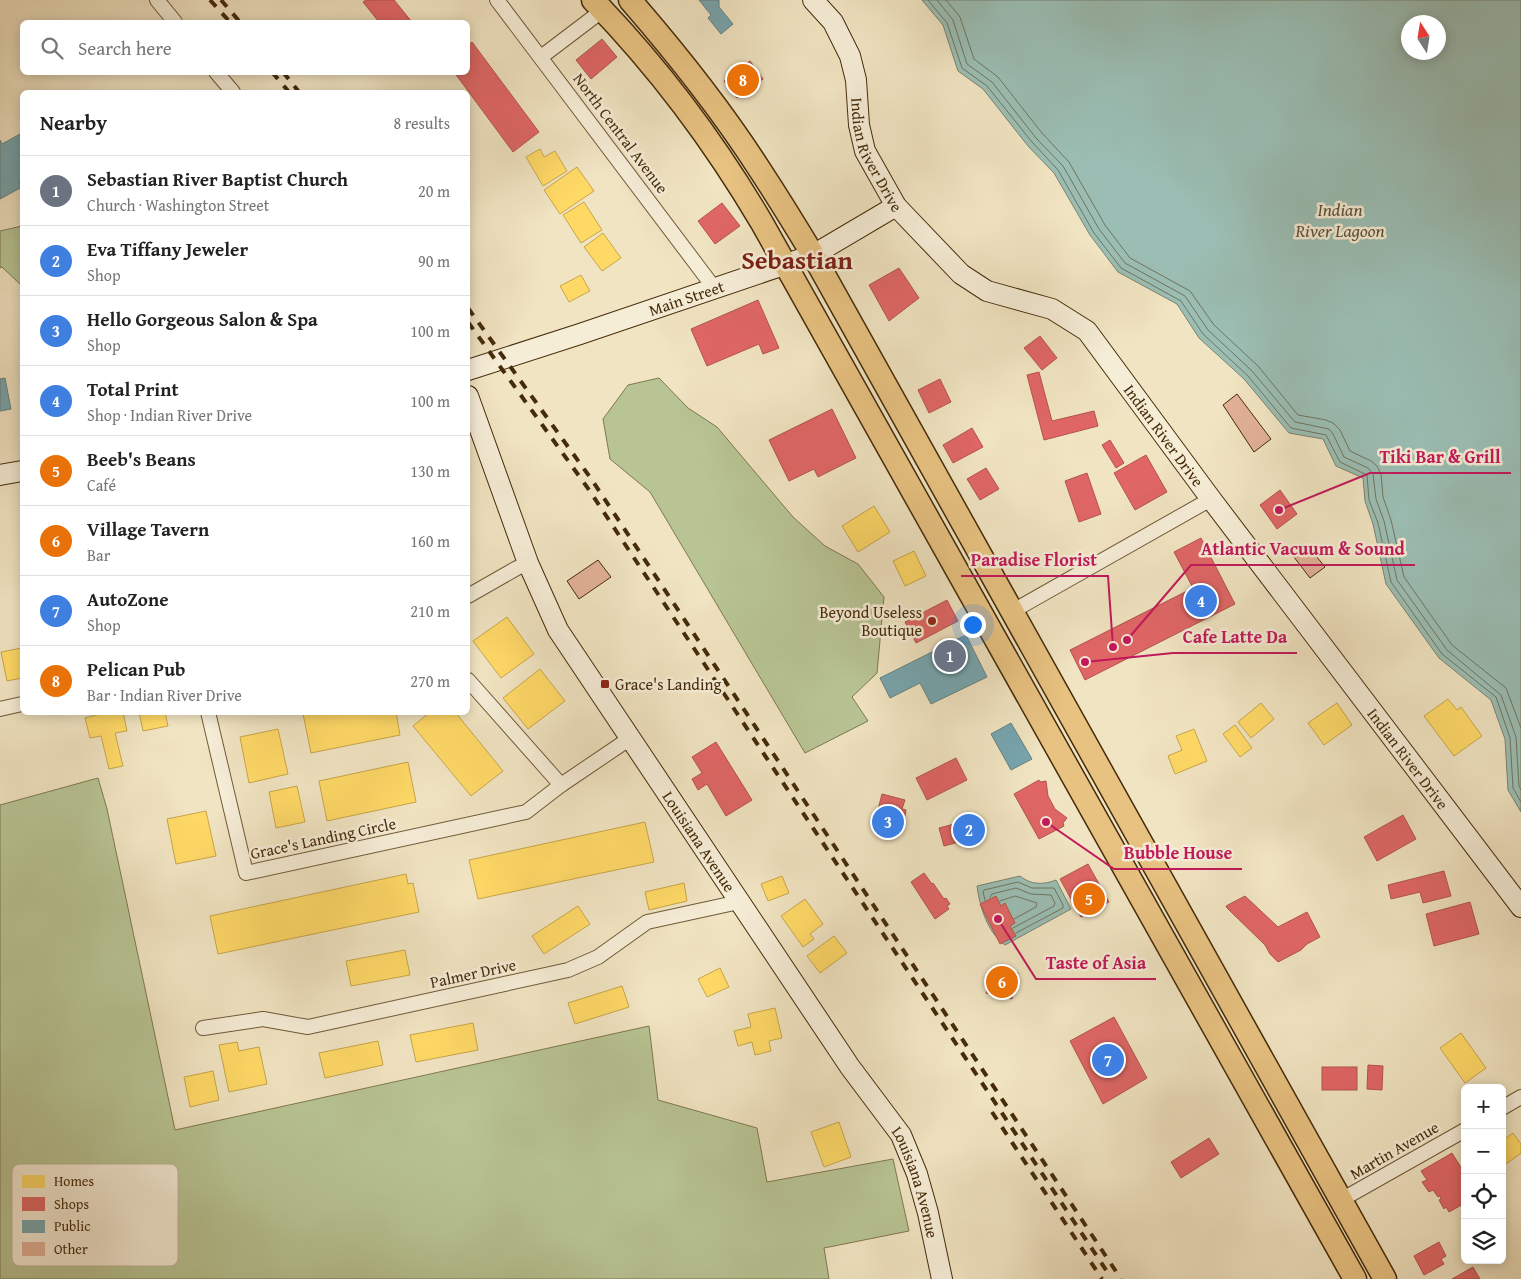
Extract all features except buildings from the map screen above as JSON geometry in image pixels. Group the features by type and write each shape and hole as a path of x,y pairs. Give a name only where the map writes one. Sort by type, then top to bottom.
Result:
{"main road":[{"path":"630,0 681,61 726,120 758,166 813,255 1385,1279"},
{"path":"598,5 646,58 740,186 786,264 1355,1279"},
{"path":"967,587 995,607 1011,612"},
{"path":"1016,674 1036,679 1057,694"},
{"path":"1295,1172 1323,1193 1333,1199 1341,1200"}],"street":[{"path":"157,0 173,20"},
{"name":"North Central Avenue","path":"497,0 716,288"},
{"name":"Indian River Drive","path":"813,0 834,22 850,56 856,80 859,125 866,151 896,206 968,279 987,291 1052,309 1087,331 1521,907"},
{"path":"542,58 598,5"},
{"path":"219,75 231,90"},
{"name":"Main Street","path":"470,369 813,255 896,206"},
{"name":"Louisiana Avenue","path":"470,402 528,563 558,630 629,739 850,1066 901,1135 919,1182 928,1213 942,1279"},
{"path":"0,475 20,470"},
{"path":"1011,612 1212,499"},
{"path":"470,595 528,563"},
{"path":"470,682 561,785"},
{"path":"0,709 20,704"},
{"name":"Grace's Landing Circle","path":"209,715 246,873 526,812 561,785 629,739"},
{"name":"Palmer Drive","path":"203,1028 263,1019 308,1028 568,970 598,956 647,922 739,902"},
{"path":"1506,1106 1521,1097"},
{"name":"Martin Avenue","path":"1341,1200 1461,1132"}],"green space":[{"path":"20,226 20,284 2,267 0,268 0,231"},
{"path":"659,378 688,408 717,427 793,517 825,546 858,564 884,597 877,673 852,697 868,721 805,753 650,492 610,459 603,419 628,385"},
{"path":"98,778 107,809 175,1130 649,1026 658,1100 757,1128 767,1182 893,1159 909,1231 824,1248 829,1279 0,1279 0,805"}],"water":[{"name":"Indian River Lagoon","path":"922,0 1521,0 1521,812 1508,790 1505,739 1491,700 1439,658 1386,584 1373,524 1365,501 1363,478 1336,466 1323,439 1289,433 1244,379 1199,338 1177,304 1118,272 1090,235 1054,173 1028,146 983,89 958,71 943,25"},
{"path":"1020,876 1028,881 1037,883 1056,880 1071,909 1005,945 993,933 985,919 977,886"}],"railway":[{"path":"210,0 228,20"},
{"path":"221,0 238,20"},
{"path":"275,75 287,90"},
{"path":"285,75 297,90"},
{"path":"470,311 592,480 1121,1279"},
{"path":"470,325 587,487 1108,1273"},
{"path":"992,1112 1102,1279"}],"place":[{"name":"Pelican Pub","path":"743,80"},
{"name":"Tiki Bar & Grill","path":"1279,510"},
{"name":"Total Print","path":"1201,601"},
{"name":"Beyond Useless Boutique","path":"932,621"},
{"name":"Atlantic Vacuum & Sound","path":"1127,640"},
{"name":"Paradise Florist","path":"1113,647"},
{"name":"Sebastian River Baptist Church","path":"950,656"},
{"name":"Cafe Latte Da","path":"1085,662"},
{"name":"Grace's Landing","path":"605,684"},
{"name":"Hello Gorgeous Salon & Spa","path":"888,822"},
{"name":"Bubble House","path":"1046,822"},
{"name":"Eva Tiffany Jeweler","path":"969,830"},
{"name":"Beeb's Beans","path":"1089,899"},
{"name":"Taste of Asia","path":"998,919"},
{"name":"Village Tavern","path":"1002,982"},
{"name":"AutoZone","path":"1108,1060"}],"district":[{"name":"Sebastian","path":"797,259"}]}
